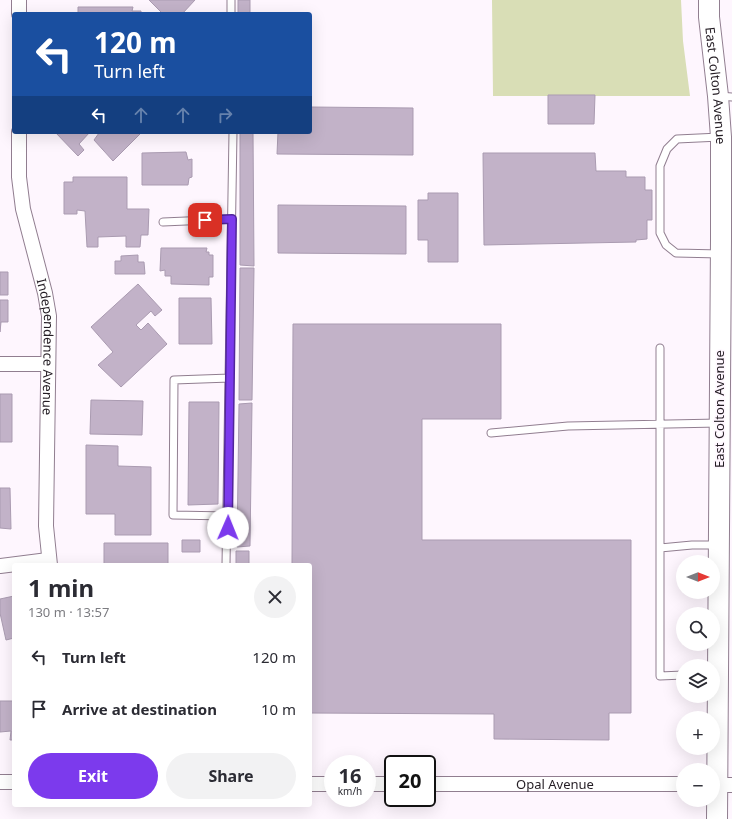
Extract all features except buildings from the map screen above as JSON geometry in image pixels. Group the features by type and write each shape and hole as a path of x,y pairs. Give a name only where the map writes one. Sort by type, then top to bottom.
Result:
{"street":[{"path":"19,0 19,12"},
{"name":"East Colton Avenue","path":"709,0 709,17 725,96 721,137 723,245 715,659"},
{"name":"Independence Avenue","path":"19,134 19,177 23,209 45,293 49,316 46,526 49,562"},
{"path":"0,364 48,364"},
{"path":"37,563 49,562"},
{"path":"0,566 12,565"},
{"name":"East Colton Avenue","path":"717,703 721,785 717,819"},
{"path":"0,782 12,782"},
{"path":"312,784 324,784"},
{"name":"Opal Avenue","path":"436,784 676,784"}],"lane":[{"path":"230,0 231,12"},
{"path":"226,563 233,134"},
{"path":"721,137 676,139 667,149 660,166 660,233 666,245 676,253 723,245"},
{"path":"163,222 232,219"},
{"path":"660,348 660,676 676,675"},
{"path":"228,516 173,515 174,380 230,378"},
{"path":"491,433 568,426 719,423"},
{"path":"660,548 692,545 718,545"}],"green space":[{"path":"492,0 681,0 683,41 690,96 493,96"}],"route":[{"path":"205,220 232,219 228,528"}]}
